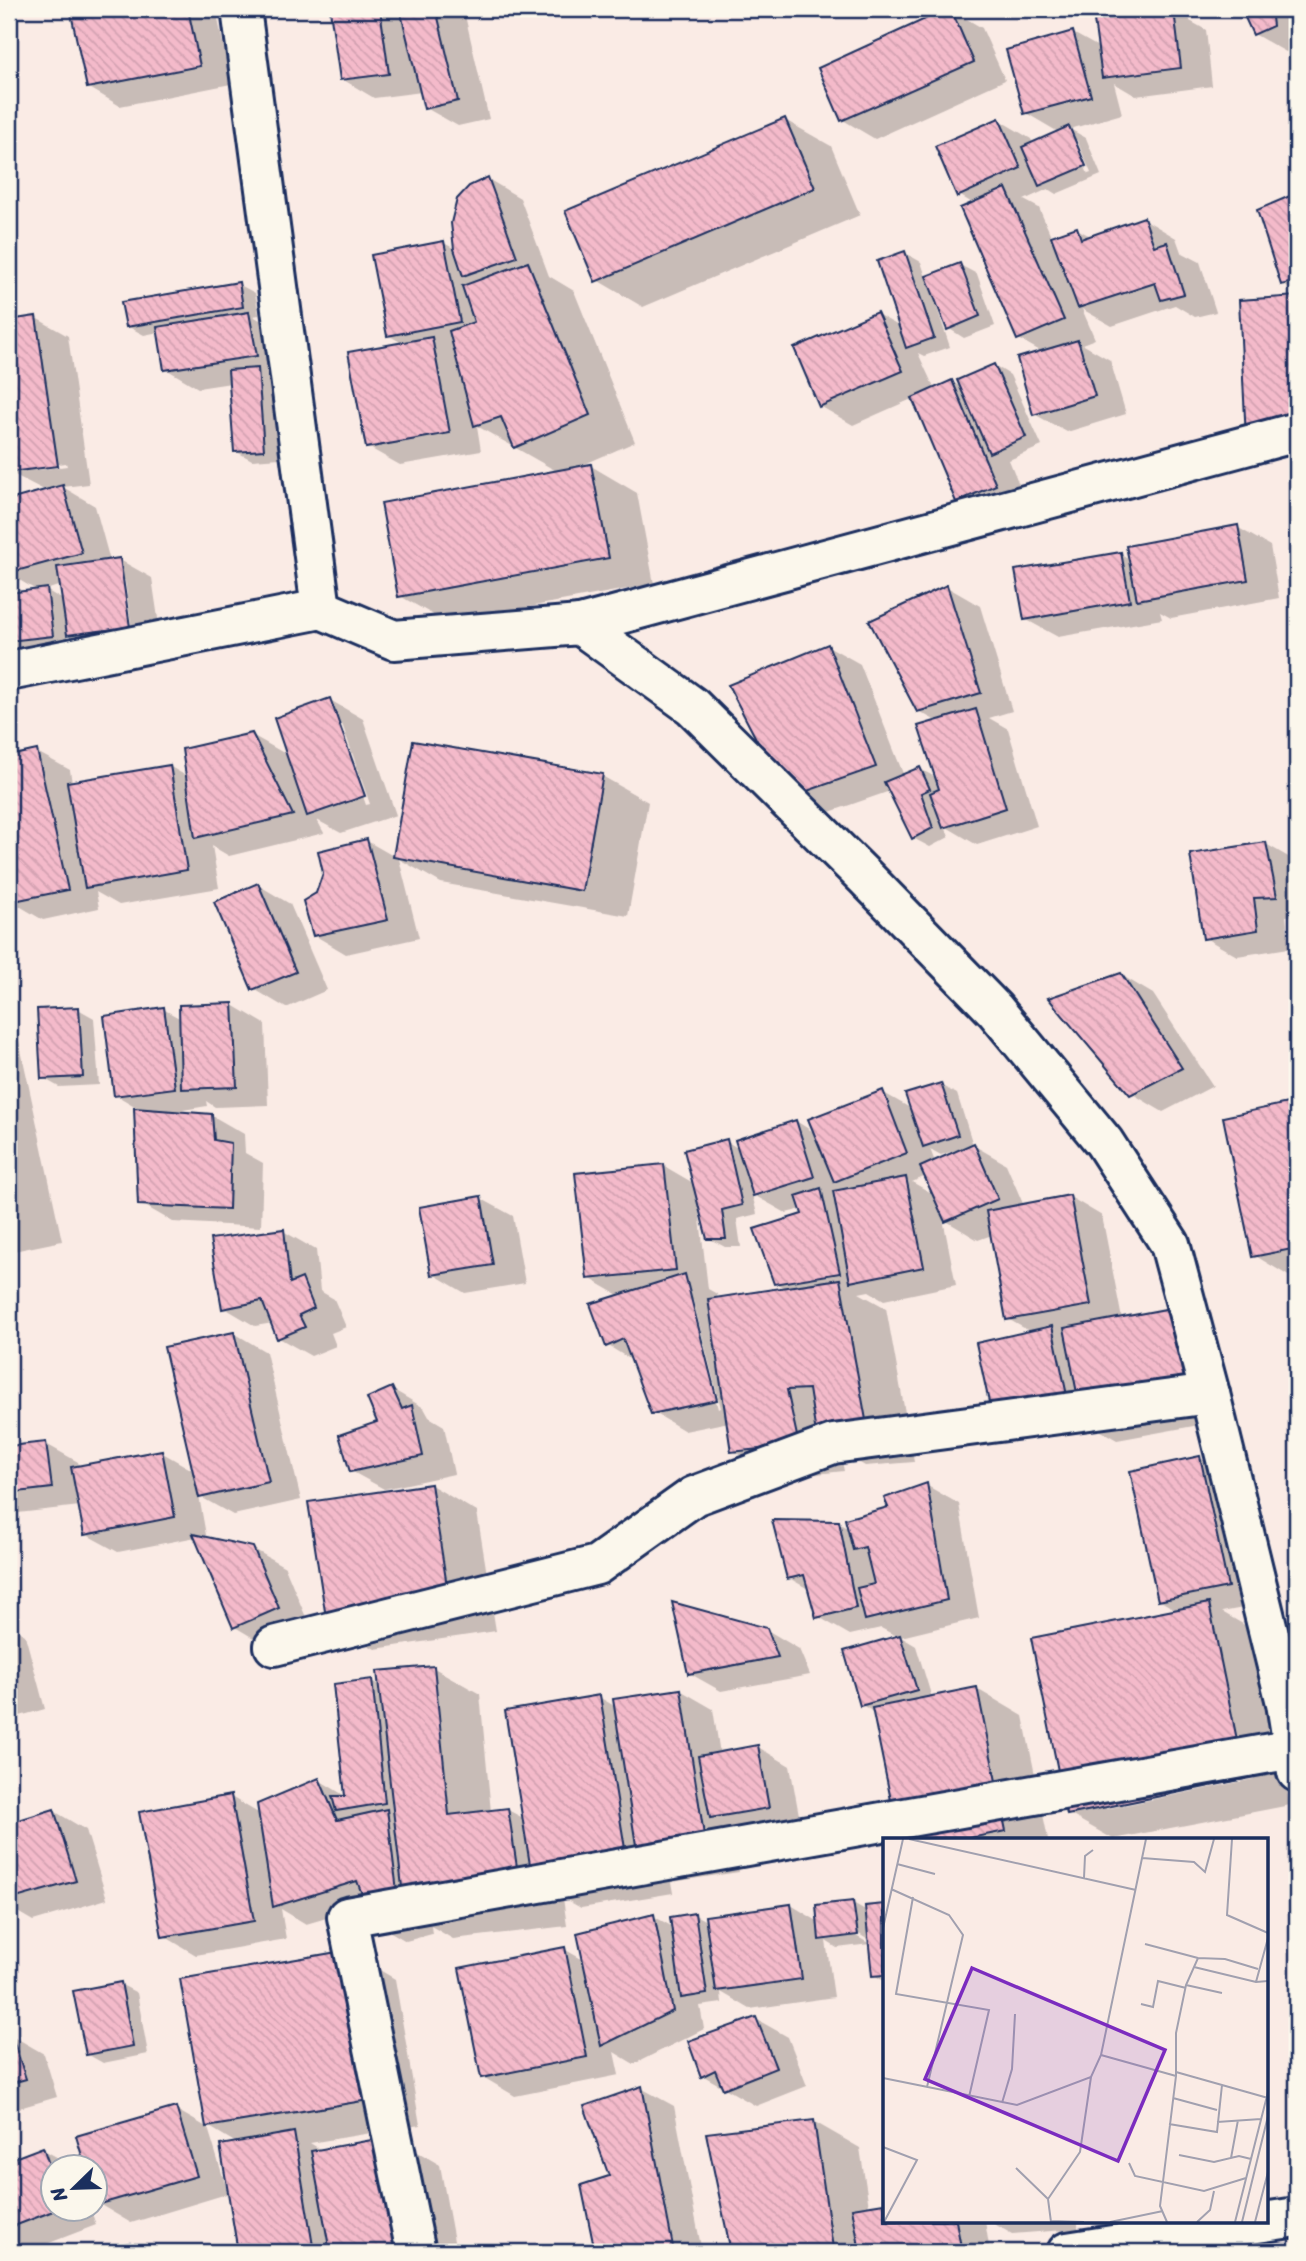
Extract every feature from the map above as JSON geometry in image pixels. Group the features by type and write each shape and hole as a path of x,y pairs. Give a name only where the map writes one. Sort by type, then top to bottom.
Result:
{"street":[{"path":"240,9 321,609"},
{"path":"9,671 321,609 394,640 580,625 1297,432"},
{"path":"415,2252 347,1917 1295,1761 1282,1689 1210,1394 1170,1244 1104,1142 995,1010 692,706 580,625"},
{"path":"274,1646 597,1565 694,1496 833,1444 1210,1394"},
{"path":"1268,2221 1297,2217"},
{"path":"1067,2252 1264,2222"}],"building":[{"path":"70,9 188,9 200,66 87,88"},
{"path":"380,9 389,74 340,80 330,10"},
{"path":"400,9 436,9 458,101 424,109"},
{"path":"951,9 974,62 841,121 818,68"},
{"path":"1241,9 1271,9 1273,26 1253,35"},
{"path":"1174,10 1181,68 1102,78 1094,20"},
{"path":"1073,31 1091,96 1024,114 1006,50"},
{"path":"785,118 815,188 595,282 565,211"},
{"path":"999,118 1021,168 957,197 935,146"},
{"path":"1069,126 1086,166 1039,186 1022,147"},
{"path":"488,177 517,257 463,276 454,249 451,223 457,199 469,186"},
{"path":"1006,188 1064,320 1017,340 960,208"},
{"path":"1297,193 1297,281 1281,285 1257,210"},
{"path":"1144,217 1154,246 1167,242 1184,294 1161,300 1155,283 1078,308 1051,236 1077,227 1081,239"},
{"path":"444,241 460,322 387,336 371,255"},
{"path":"905,251 934,338 906,348 877,261"},
{"path":"528,262 590,415 514,448 501,417 474,426 449,331 474,322 462,286"},
{"path":"960,263 980,316 947,330 926,276"},
{"path":"239,282 243,307 126,327 121,302"},
{"path":"1297,296 1297,436 1246,438 1239,300"},
{"path":"249,312 257,356 164,370 157,327"},
{"path":"877,312 903,371 819,407 794,348"},
{"path":"36,316 58,466 10,472 9,320"},
{"path":"432,337 450,433 366,448 348,352"},
{"path":"1078,340 1095,396 1033,415 1017,358"},
{"path":"994,364 1026,437 989,453 957,380"},
{"path":"258,368 264,450 234,452 228,370"},
{"path":"952,380 996,485 956,502 912,398"},
{"path":"591,464 609,558 398,597 381,503"},
{"path":"63,485 82,553 9,573 9,500"},
{"path":"1238,525 1248,580 1137,600 1126,546"},
{"path":"1121,552 1130,601 1024,620 1015,570"},
{"path":"120,558 130,627 67,635 57,567"},
{"path":"947,585 981,693 917,712 869,621"},
{"path":"47,588 53,636 9,641 9,593"},
{"path":"828,644 876,767 787,798 728,685"},
{"path":"330,698 365,796 307,816 274,718"},
{"path":"976,709 1006,808 943,828 930,793 939,789 918,726"},
{"path":"252,733 293,815 195,838 182,749"},
{"path":"413,741 603,774 582,891 393,857"},
{"path":"37,750 68,890 9,902 9,756"},
{"path":"170,765 187,870 85,888 67,782"},
{"path":"920,767 930,789 921,793 933,828 912,839 884,782"},
{"path":"367,839 388,920 313,936 303,901 316,893 323,873 318,851"},
{"path":"1266,842 1277,897 1254,898 1258,930 1203,939 1190,854"},
{"path":"258,883 296,972 252,990 214,902"},
{"path":"1121,973 1182,1068 1130,1095 1048,998"},
{"path":"233,1003 237,1087 181,1089 179,1005"},
{"path":"79,1007 83,1077 41,1079 37,1009"},
{"path":"164,1007 175,1088 114,1096 104,1016"},
{"path":"941,1083 958,1135 923,1147 905,1094"},
{"path":"883,1090 907,1153 834,1182 808,1119"},
{"path":"1297,1101 1297,1248 1252,1257 1223,1117"},
{"path":"134,1108 212,1114 214,1140 231,1143 229,1209 138,1205"},
{"path":"796,1120 814,1177 753,1196 735,1140"},
{"path":"727,1139 742,1205 722,1210 726,1239 707,1239 684,1150"},
{"path":"974,1143 998,1199 945,1222 920,1167"},
{"path":"664,1164 676,1270 587,1279 575,1173"},
{"path":"9,1177 17,1215 9,1217"},
{"path":"906,1177 924,1267 850,1282 833,1191"},
{"path":"821,1188 840,1273 774,1284 754,1229 802,1214 796,1196"},
{"path":"1070,1195 1091,1305 1006,1320 986,1211"},
{"path":"481,1196 493,1265 431,1275 419,1207"},
{"path":"284,1229 290,1283 302,1278 314,1308 299,1315 305,1327 277,1339 262,1301 222,1309 210,1239"},
{"path":"685,1274 717,1400 651,1414 623,1339 606,1347 590,1304"},
{"path":"840,1279 869,1436 817,1440 809,1389 787,1390 799,1445 731,1452 708,1299"},
{"path":"1171,1308 1189,1403 1083,1423 1064,1328"},
{"path":"1052,1326 1068,1400 992,1416 976,1343"},
{"path":"234,1332 269,1482 199,1498 164,1347"},
{"path":"392,1387 402,1409 412,1405 423,1456 350,1472 339,1435 377,1422 367,1398"},
{"path":"46,1442 52,1488 9,1493 9,1446"},
{"path":"162,1450 175,1517 84,1535 71,1467"},
{"path":"1200,1456 1228,1587 1158,1601 1130,1471"},
{"path":"927,1483 947,1600 865,1620 857,1588 874,1584 865,1547 853,1550 845,1519 888,1507 884,1498"},
{"path":"431,1484 450,1605 327,1624 308,1502"},
{"path":"772,1520 839,1521 856,1608 816,1618 804,1575 787,1579"},
{"path":"193,1534 253,1547 279,1608 233,1628"},
{"path":"672,1602 767,1628 778,1657 688,1674"},
{"path":"1209,1603 1245,1779 1067,1815 1031,1638"},
{"path":"900,1635 917,1690 860,1706 844,1651"},
{"path":"434,1666 449,1815 508,1808 522,1900 405,1913 377,1671"},
{"path":"372,1679 385,1803 336,1811 332,1796 345,1796 333,1684"},
{"path":"977,1687 1006,1831 970,1838 899,1838 872,1708"},
{"path":"681,1689 707,1854 639,1864 613,1699"},
{"path":"600,1695 628,1867 533,1883 505,1711"},
{"path":"758,1745 769,1808 710,1818 698,1756"},
{"path":"319,1778 337,1820 387,1809 400,1916 373,1923 357,1881 273,1907 257,1804"},
{"path":"231,1795 254,1921 162,1937 139,1812"},
{"path":"54,1809 76,1881 9,1900 9,1823"},
{"path":"853,1901 858,1935 819,1940 816,1905"},
{"path":"791,1904 802,1979 716,1991 705,1916"},
{"path":"883,1904 883,1975 872,1976 865,1906"},
{"path":"695,1913 707,1994 681,1998 670,1917"},
{"path":"654,1914 673,2011 601,2046 577,1933"},
{"path":"565,1947 587,2057 481,2078 459,1968"},
{"path":"349,1950 375,2099 206,2127 180,1979"},
{"path":"121,1982 133,2046 86,2055 73,1991"},
{"path":"756,2017 776,2068 723,2089 715,2070 701,2077 688,2041"},
{"path":"11,2033 26,2079 9,2084 9,2034"},
{"path":"642,2086 674,2252 595,2252 581,2185 609,2176 584,2106"},
{"path":"176,2107 197,2176 108,2202 108,2152 81,2152 76,2136"},
{"path":"814,2120 833,2248 798,2252 731,2252 706,2133"},
{"path":"294,2132 314,2252 238,2252 220,2145"},
{"path":"394,2136 416,2252 330,2252 311,2151"},
{"path":"43,2147 45,2152 38,2152 38,2217 9,2228 9,2160"},
{"path":"883,2203 883,2222 956,2222 962,2252 860,2252 852,2208"},
{"path":"130,2243 132,2252 76,2252"},
{"path":"215,2247 216,2252 193,2252"}]}
